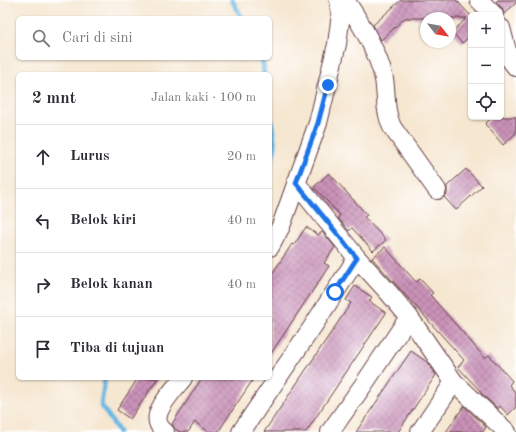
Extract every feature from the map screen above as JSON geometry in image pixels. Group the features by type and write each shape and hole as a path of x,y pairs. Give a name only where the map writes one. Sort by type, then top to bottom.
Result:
{"street":[{"path":"272,243 281,226 318,123 337,44 341,14 339,0"},
{"path":"345,0 360,21 381,67 384,82 385,101 388,117 392,127 437,190"},
{"path":"479,0 491,12"},
{"path":"504,24 516,31"},
{"path":"504,41 508,58 516,67"},
{"path":"296,183 357,258 409,317 454,382 507,432 516,419"},
{"path":"241,432 357,258"},
{"path":"330,432 409,317"},
{"path":"165,432 157,421 158,414 182,380"},
{"path":"420,432 454,382"}],"building":[{"path":"401,0 456,0 468,13 468,38 462,43 456,36 456,28 467,18 456,18 456,12 420,12 420,18 405,18 381,40 373,25"},
{"path":"498,0 516,0 516,3 504,14 502,8 496,2"},
{"path":"504,117 516,117 516,133 503,145 485,124 489,120 504,120"},
{"path":"466,169 482,186 456,210 444,197 447,194 447,186"},
{"path":"329,173 367,215 364,217 386,240 373,251 352,228 349,231 338,218 340,215 314,187"},
{"path":"306,227 318,235 322,232 335,247 324,263 329,266 272,352 272,274 292,244 294,245"},
{"path":"385,247 416,282 420,279 433,293 430,295 485,358 489,355 512,381 509,385 516,393 516,407 508,415 500,406 498,409 481,393 458,367 464,360 372,258"},
{"path":"355,286 372,297 369,301 386,313 306,432 264,432 351,303 346,300"},
{"path":"411,351 427,362 436,375 398,432 356,432"},
{"path":"137,380 157,380 130,419 117,410"},
{"path":"201,380 253,380 218,432 209,432 195,422 188,432 180,432 175,429 172,424"},
{"path":"464,406 486,427 483,432 446,432"}],"waterway":[{"path":"232,0 241,16"},
{"path":"262,60 264,72"},
{"path":"272,126 275,147 272,158"},
{"path":"105,380 101,405 119,432"}],"route":[{"path":"328,85 318,123 296,183 357,258 335,292"}]}
